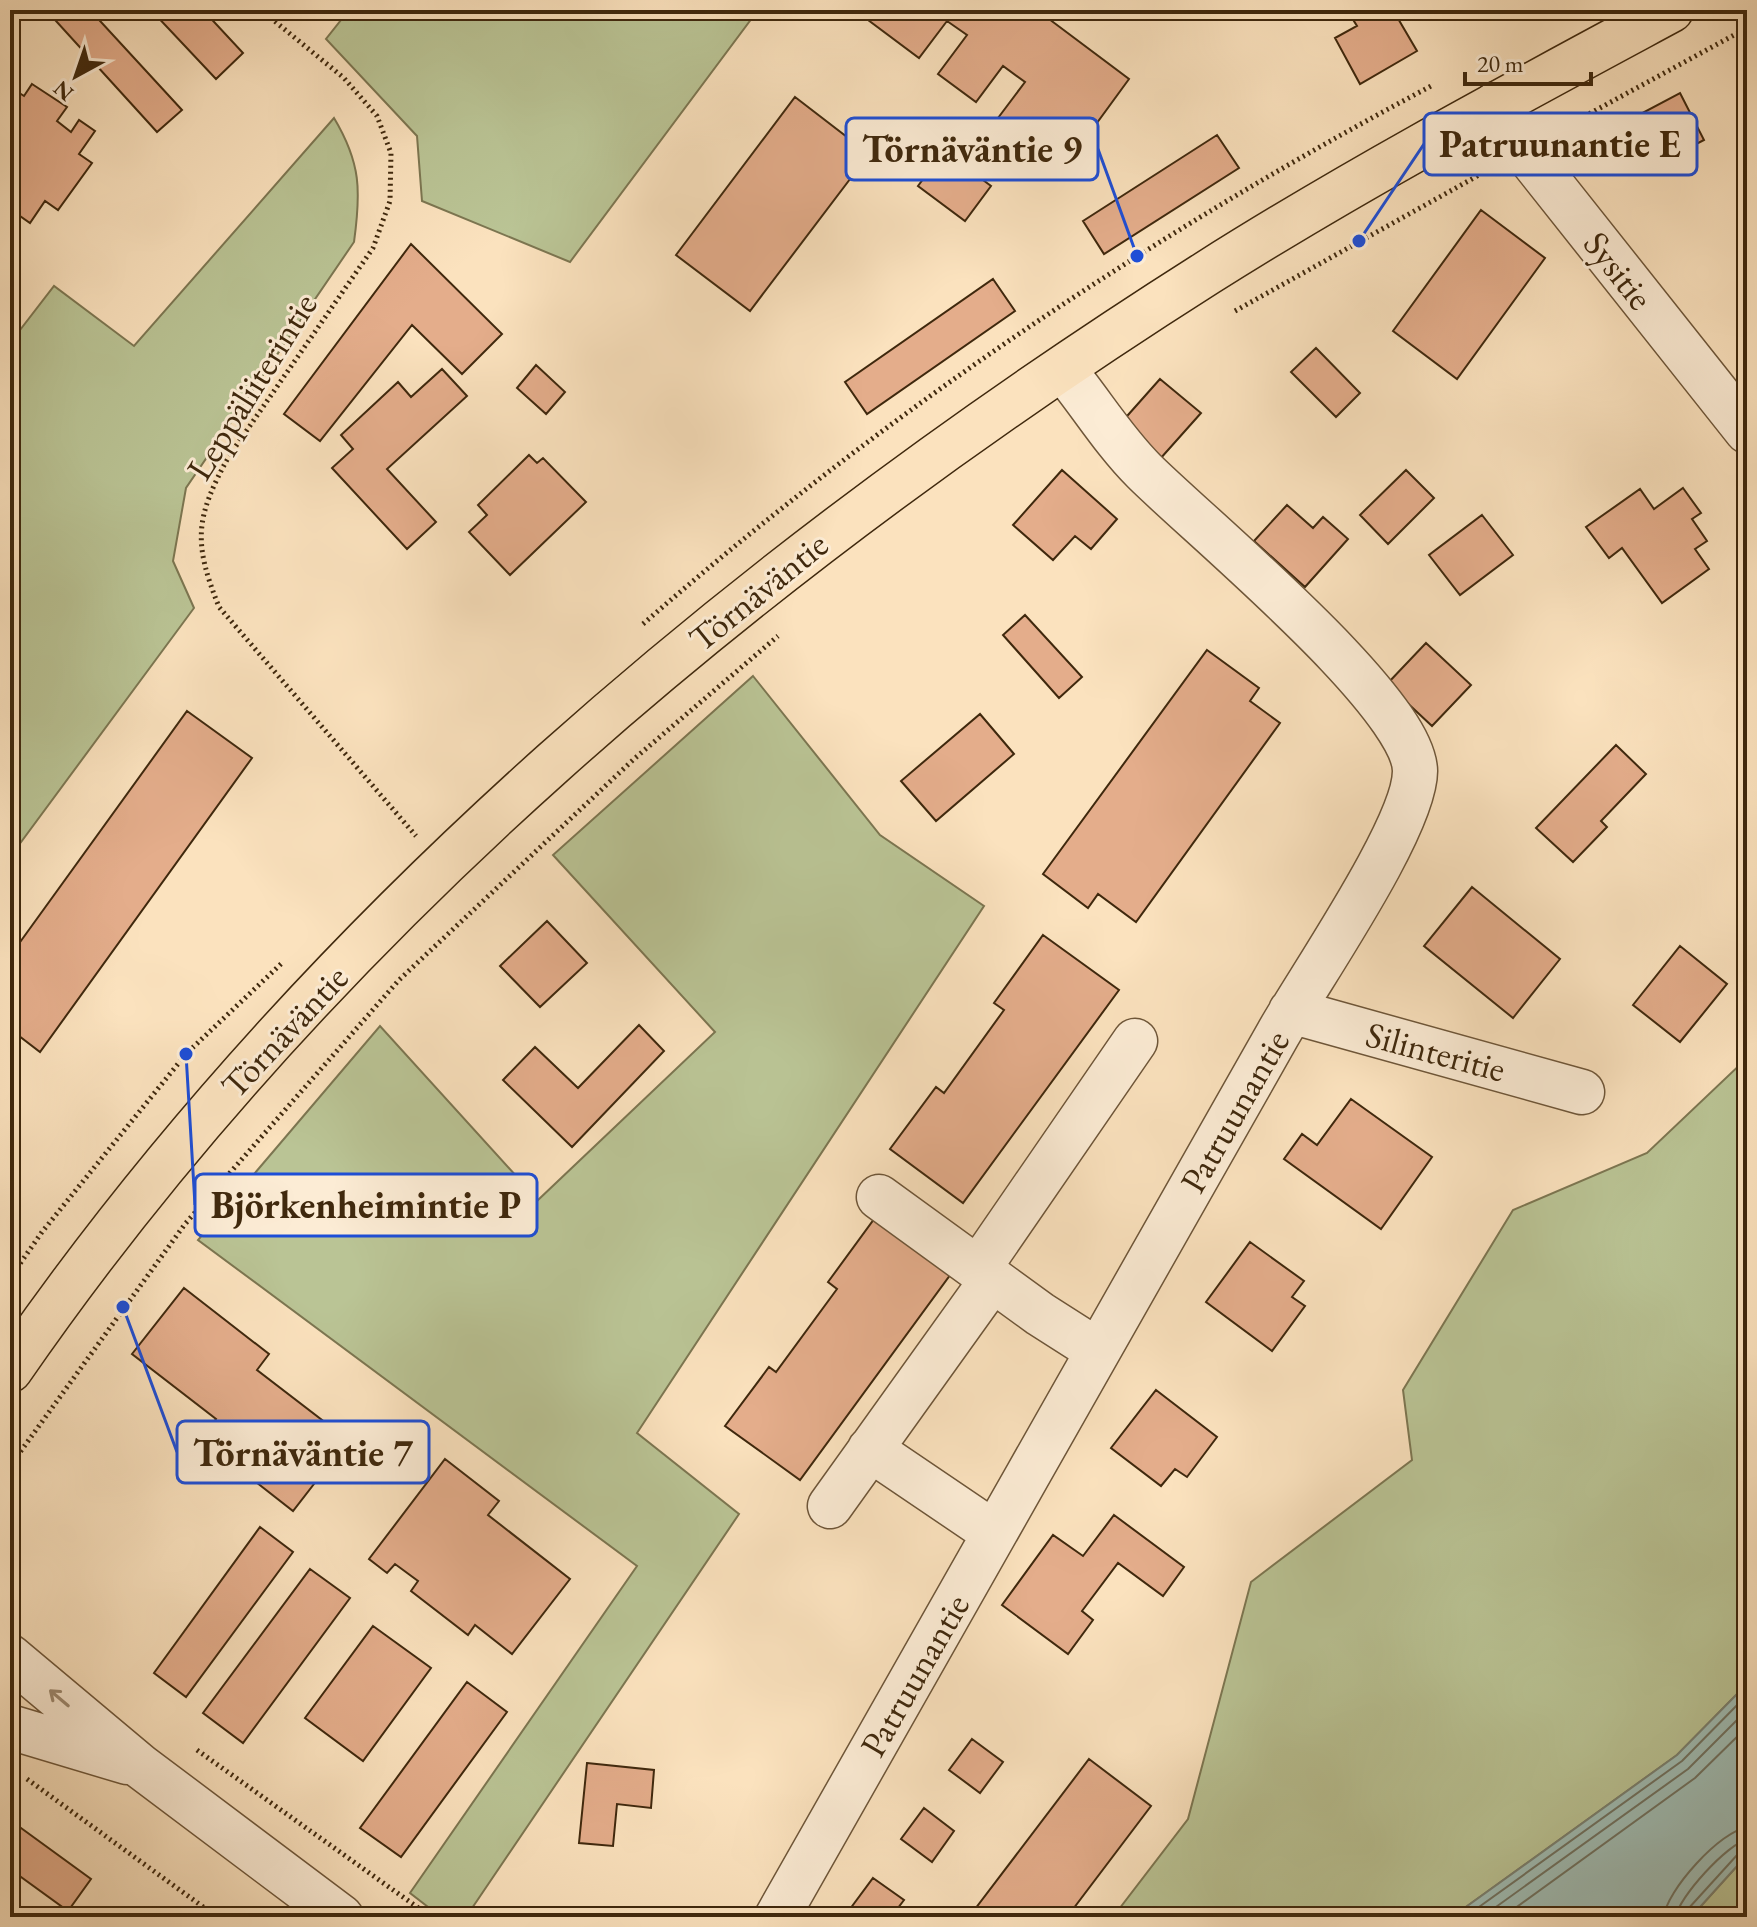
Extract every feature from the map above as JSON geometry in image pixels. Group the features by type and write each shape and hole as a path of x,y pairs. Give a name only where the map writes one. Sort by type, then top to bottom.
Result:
{"main road":[{"name":"Törnäväntie","path":"10,1370 79,1270 202,1119 330,981 445,866 642,684 862,509 1209,272 1496,104 1671,10"}],"street":[{"name":"Sysitie","path":"1496,104 1524,150 1747,431"},
{"name":"Patruunantie","path":"777,1917 1402,821 1415,771 1403,731 1351,667 1141,468 1063,369"},
{"name":"Silinteritie","path":"1291,1011 1582,1092"},
{"path":"830,1506 1135,1041"},
{"path":"879,1197 1098,1351"},
{"path":"870,1449 994,1533"},
{"path":"10,1657 140,1766 336,1916"},
{"path":"10,1727 140,1766"}],"path":[{"name":"Leppäliiterintie","path":"261,10 344,78 377,116 391,153 390,201 373,248 229,456 210,489 202,526 201,561 219,607 373,789 445,866"},
{"path":"1230,314 1747,28"},
{"path":"10,1466 185,1224 399,980 634,759 791,626"},
{"path":"196,1749 431,1917"},
{"path":"17,1772 217,1917"}],"green space":[{"path":"349,10 758,10 570,262 422,201 417,136 326,39"},
{"path":"334,118 350,149 357,178 354,242 186,488 173,561 194,608 10,857 10,343 54,286 134,346"},
{"path":"753,676 880,835 984,906 637,1433 739,1514 466,1917 441,1917 410,1893 637,1566 198,1240 380,1026 538,1200 715,1032 553,855"},
{"path":"1747,1058 1747,1684 1677,1755 1452,1917 1113,1917 1188,1819 1251,1582 1412,1460 1403,1390 1513,1210 1647,1153"},
{"path":"1747,1855 1747,1917 1691,1917"}],"water":[{"path":"1747,1684 1747,1855 1691,1917 1452,1917 1677,1755"}],"building":[{"path":"46,10 90,10 182,110 157,132"},
{"path":"151,10 203,10 243,53 216,79"},
{"path":"1037,10 1129,79 1064,168 998,118 1025,82 1003,66 976,102 938,74 967,35 947,21 919,58 856,11"},
{"path":"1347,10 1393,10 1417,51 1360,84 1335,38 1357,26"},
{"path":"32,84 67,107 57,121 71,132 79,120 95,131 79,154 92,163 58,210 45,201 30,223 10,209 10,87 24,96"},
{"path":"1680,93 1704,140 1640,173 1616,127"},
{"path":"795,97 869,154 750,311 676,255"},
{"path":"1217,135 1239,168 1104,254 1083,221"},
{"path":"944,151 991,186 965,221 918,186"},
{"path":"1481,210 1545,258 1457,379 1393,331"},
{"path":"411,244 502,334 462,374 412,325 320,441 284,414"},
{"path":"993,279 1015,311 867,414 845,382"},
{"path":"1316,348 1360,393 1336,417 1291,372"},
{"path":"536,365 565,392 546,414 517,388"},
{"path":"442,369 467,396 387,469 436,522 407,549 332,468 353,449 341,435 398,382 411,397"},
{"path":"1160,379 1201,413 1160,459 1120,424"},
{"path":"529,455 537,463 543,458 586,502 510,575 469,532 487,515 478,505"},
{"path":"1062,470 1117,519 1091,549 1075,536 1053,560 1013,525"},
{"path":"1406,470 1434,498 1388,544 1360,515"},
{"path":"1683,488 1701,513 1692,519 1707,541 1695,549 1709,569 1662,603 1622,548 1609,558 1586,527 1640,489 1654,509"},
{"path":"1287,505 1313,528 1323,517 1348,539 1305,587 1254,541"},
{"path":"1482,515 1513,555 1460,595 1429,555"},
{"path":"1025,615 1082,677 1059,698 1003,635"},
{"path":"1426,643 1471,685 1432,726 1387,684"},
{"path":"1207,650 1259,688 1250,701 1280,723 1136,922 1098,894 1088,908 1043,874"},
{"path":"187,711 252,758 40,1052 10,1029 10,956"},
{"path":"980,714 1014,754 936,821 901,781"},
{"path":"1616,745 1646,774 1601,821 1607,827 1573,862 1536,828"},
{"path":"1472,887 1560,959 1513,1018 1424,946"},
{"path":"547,921 587,963 540,1007 500,966"},
{"path":"1043,935 1119,990 963,1203 890,1149 936,1087 944,1093 1004,1010 994,1003"},
{"path":"1680,946 1727,984 1680,1042 1633,1005"},
{"path":"639,1025 664,1051 572,1147 503,1080 535,1047 578,1088"},
{"path":"1351,1099 1432,1157 1381,1229 1284,1159 1302,1134 1317,1145"},
{"path":"880,1211 956,1267 800,1480 725,1426 769,1367 776,1372 837,1289 828,1282"},
{"path":"1250,1242 1304,1281 1292,1297 1305,1306 1272,1351 1206,1302"},
{"path":"184,1288 269,1354 257,1370 348,1440 293,1511 201,1439 216,1419 132,1354"},
{"path":"1156,1390 1217,1437 1187,1477 1175,1469 1161,1486 1111,1448"},
{"path":"445,1459 499,1501 488,1515 570,1579 512,1654 475,1625 468,1635 411,1591 418,1581 395,1564 387,1573 369,1559"},
{"path":"1114,1515 1184,1567 1163,1596 1118,1563 1082,1611 1093,1620 1068,1654 1002,1605 1053,1535 1083,1556"},
{"path":"260,1527 293,1552 186,1697 154,1673"},
{"path":"310,1569 350,1598 243,1743 203,1713"},
{"path":"373,1626 431,1668 363,1761 305,1718"},
{"path":"467,1682 507,1712 401,1857 360,1828"},
{"path":"972,1739 1003,1762 980,1793 949,1770"},
{"path":"1089,1759 1151,1806 1067,1917 969,1917"},
{"path":"587,1763 654,1770 651,1808 617,1804 613,1846 579,1843"},
{"path":"924,1808 954,1831 932,1862 901,1839"},
{"path":"10,1820 91,1879 68,1911 10,1869"},
{"path":"873,1878 904,1900 891,1917 861,1917 850,1909"}],"place":[{"name":"Patruunantie E","path":"1359,241"},
{"name":"Törnäväntie 9","path":"1137,256"},
{"name":"Björkenheimintie P","path":"186,1054"},
{"name":"Törnäväntie 7","path":"123,1307"}]}
